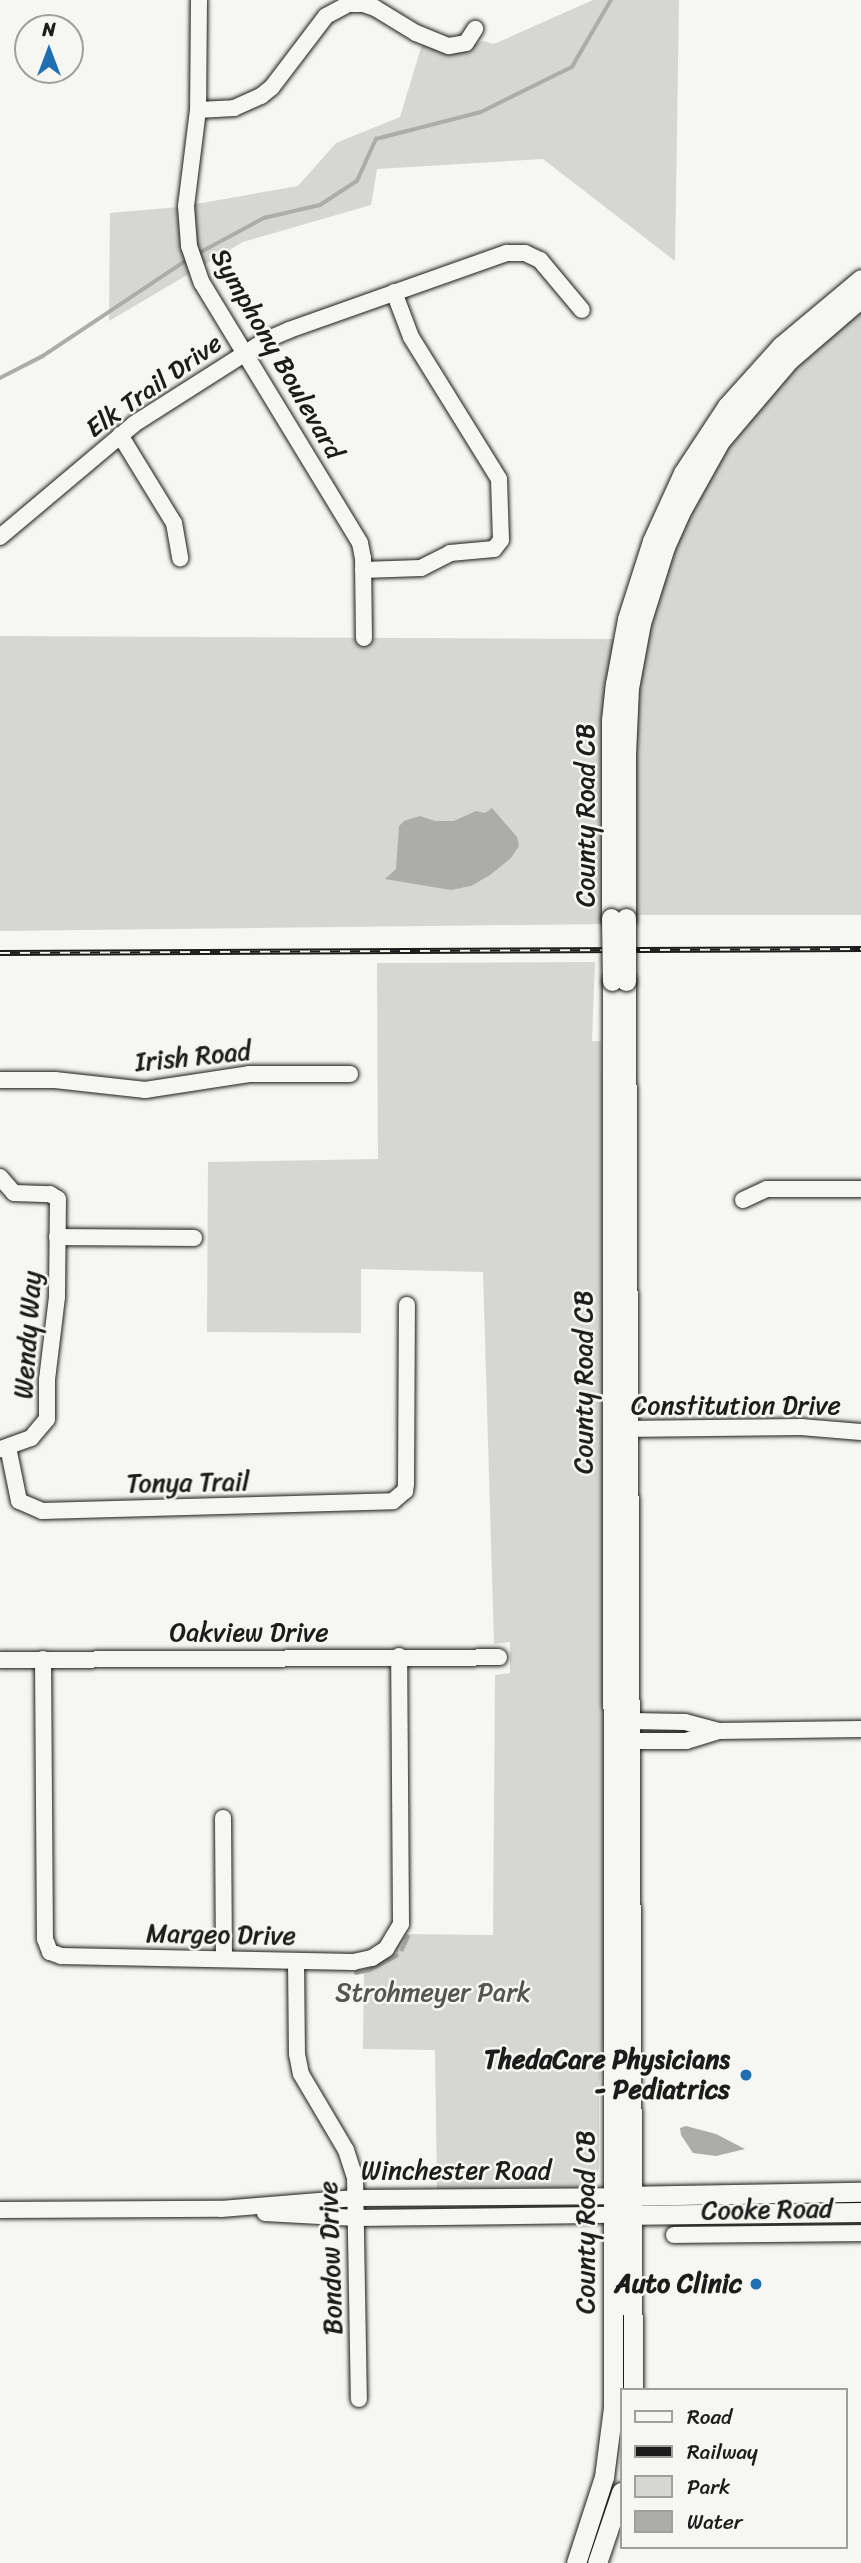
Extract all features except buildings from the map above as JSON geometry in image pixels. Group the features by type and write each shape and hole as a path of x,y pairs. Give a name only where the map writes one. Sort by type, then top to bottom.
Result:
{"main road":[{"name":"County Road CB","path":"633,2388 631,1731 621,1429 619,918 612,708 627,619 652,541 683,474 727,406 781,346 861,279"},
{"name":"County Road CB","path":"619,918 629,688 641,623 665,547 680,513 720,441 789,360 861,298"},
{"name":"County Road CB","path":"576,2563 596,2509 610,2443 613,2206 611,1731 621,1429"},
{"name":"Winchester Road","path":"613,2206 861,2192"},
{"name":"Winchester Road","path":"633,2205 861,2212"},
{"path":"597,2563 620,2495"}],"street":[{"name":"Symphony Boulevard","path":"199,0 198,110 186,206 188,246 202,283 357,537 362,550 364,638"},
{"path":"198,110 234,108 261,96 272,87 324,8 360,2 432,41 449,46 466,43 475,29"},
{"name":"Elk Trail Drive","path":"0,537 120,435 278,334 497,255 515,252 533,256 548,267 582,310"},
{"path":"363,570 421,568 450,553 488,550 499,545 502,534 499,479 411,337 394,292"},
{"path":"120,435 174,523 180,558"},
{"name":"Irish Road","path":"0,1080 55,1080 145,1090 239,1074 350,1074"},
{"name":"Wendy Way","path":"0,1177 14,1193 56,1195 57,1237 57,1297 47,1380 47,1419 32,1438 4,1448"},
{"path":"743,1200 767,1189 861,1189"},
{"name":"Wendy Way","path":"57,1237 194,1238"},
{"name":"Tonya Trail","path":"4,1448 19,1501 42,1511 386,1503 401,1497 405,1484 407,1305"},
{"name":"Constitution Drive","path":"621,1429 802,1427 861,1432"},
{"name":"Margeo Drive","path":"43,1659 46,1945 54,1955 362,1961 386,1949 399,1930 400,1656"},
{"name":"Oakview Drive","path":"0,1660 499,1657"},
{"path":"611,1731 631,1731 686,1741 718,1731 861,1729"},
{"path":"223,1818 224,1959"},
{"name":"Bondow Drive","path":"296,1961 298,2065 307,2088 351,2160 357,2218 359,2399"},
{"name":"Winchester Road","path":"220,2209 356,2198 613,2206"},
{"name":"Winchester Road","path":"0,2210 220,2209 357,2218 613,2206"},
{"name":"Cooke Road","path":"674,2235 861,2233"}],"green space":[{"path":"593,0 679,0 675,261 543,159 377,169 371,205 243,242 109,321 110,213 179,207 298,186 336,143 400,117 423,41 464,49 483,41 494,44"},
{"path":"861,304 861,915 635,915 635,711 644,653 667,571 685,525 726,446 772,387"},
{"path":"0,636 618,639 606,924 0,931"},
{"name":"Strohmeyer Park","path":"595,962 592,1041 601,1041 602,1082 604,2035 599,2088 599,2165 597,2177 591,2184 576,2189 437,2189 435,2050 363,2049 364,1969 393,1953 404,1934 493,1935 495,1675 510,1673 510,1642 494,1644 483,1272 361,1269 361,1333 207,1332 208,1162 378,1159 377,963"}],"water":[{"path":"492,808 517,837 519,846 511,858 490,875 471,886 451,890 385,879 396,869 399,826 404,821 420,816 435,821 454,821 476,811 485,813"},
{"path":"686,2126 716,2134 745,2149 716,2156 693,2153 681,2135 680,2128"}],"waterway":[{"path":"199,253 264,218 320,205 357,181 376,139 481,112 572,67 611,0"},
{"path":"0,378 43,356 184,262"},
{"path":"402,1950 408,1937"},
{"path":"356,1973 370,1970 396,1956"}],"railway":[{"path":"0,953 861,949"}],"place":[{"name":"ThedaCare Physicians - Pediatrics","path":"746,2075"},
{"name":"Auto Clinic","path":"756,2284"}]}
